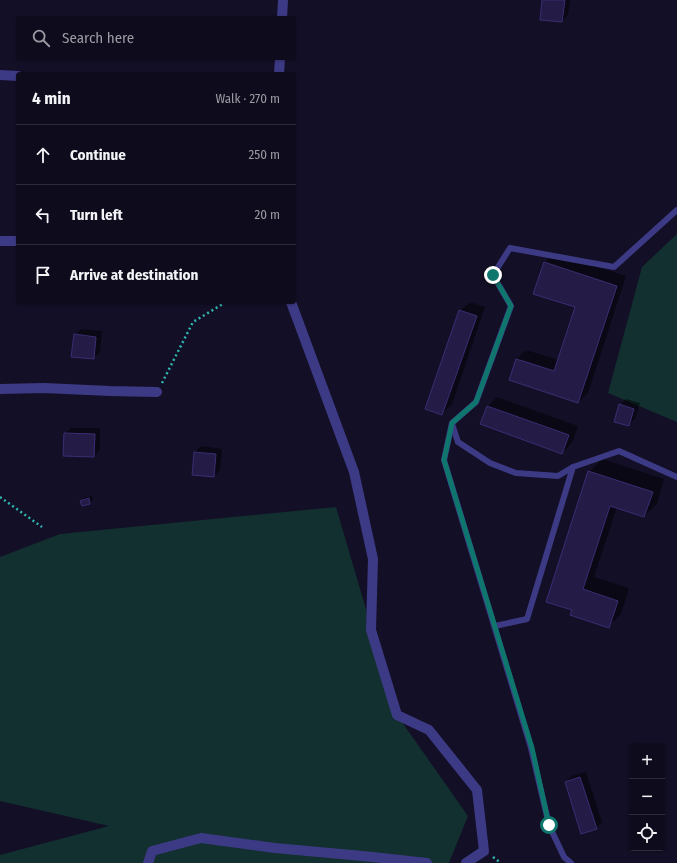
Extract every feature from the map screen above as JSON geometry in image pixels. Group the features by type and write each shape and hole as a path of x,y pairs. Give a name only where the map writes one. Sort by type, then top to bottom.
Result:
{"street":[{"path":"282,16 283,0"},
{"path":"279,72 280,60"},
{"path":"0,75 16,76"},
{"path":"0,240 16,241"},
{"path":"292,304 354,472 373,559 371,630 397,715 429,730 477,790 484,851 466,863"},
{"path":"0,389 44,388 157,392"},
{"path":"148,863 152,851 201,838 275,848 427,863"}],"lane":[{"path":"571,863 564,857 549,825 532,748 444,460 452,423 476,402 511,306 493,275 510,248 614,267 677,210"},
{"path":"452,423 458,442 490,463 516,473 558,476 573,467 619,451 677,477"},
{"path":"494,626 527,619 573,467"}],"path":[{"path":"157,392 193,322 223,304"},
{"path":"0,496 42,527"}],"green space":[{"path":"677,234 677,422 608,393 642,267"},
{"path":"336,507 397,715 468,816 449,863 0,863 0,855 109,826 0,801 0,557 60,534"}],"building":[{"path":"542,0 565,0 562,22 540,20"},
{"path":"544,262 617,286 578,403 509,380 516,359 554,371 575,307 533,294"},
{"path":"459,310 477,316 442,415 425,409"},
{"path":"74,334 96,337 94,359 71,357"},
{"path":"619,404 634,409 629,426 614,422"},
{"path":"487,406 569,435 562,454 480,424"},
{"path":"64,433 95,434 94,457 63,456"},
{"path":"194,452 216,454 214,477 192,475"},
{"path":"588,471 653,492 644,517 610,506 583,589 618,601 609,628 570,615 572,610 546,602"},
{"path":"89,498 90,504 82,506 80,501"},
{"path":"580,777 597,829 581,834 565,782"}],"route":[{"path":"493,275 511,306 476,402 452,423 444,460 532,748 549,825"}]}
